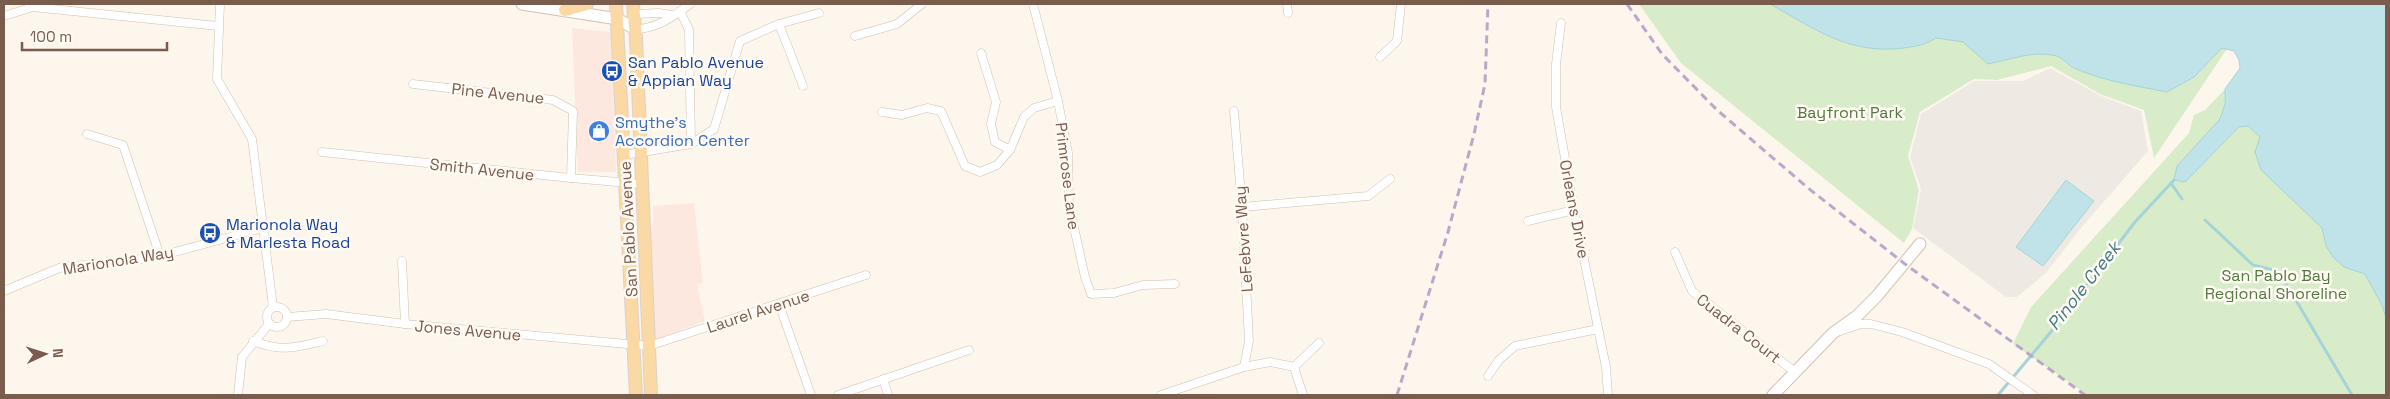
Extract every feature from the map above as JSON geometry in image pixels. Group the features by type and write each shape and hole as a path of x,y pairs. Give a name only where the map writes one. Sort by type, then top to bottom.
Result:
{"main road":[{"path":"565,10 587,4"},
{"name":"San Pablo Avenue","path":"616,4 636,395"},
{"name":"San Pablo Avenue","path":"633,9 636,29 642,153 651,395"}],"street":[{"path":"220,4 218,79 252,140 273,307 267,314 269,324 274,327 281,326 287,317 282,308 273,307"},
{"path":"522,4 618,19 636,29 661,24 671,15 680,12 690,4"},
{"path":"855,36 897,24 922,4"},
{"name":"Primrose Lane","path":"1032,4 1058,101 1068,153 1069,206 1085,277 1091,294 1114,293 1144,285 1175,284"},
{"path":"1288,4 1288,13"},
{"path":"1380,57 1397,41 1401,4"},
{"path":"4,16 33,7 218,26"},
{"path":"618,19 633,9 671,15"},
{"path":"680,12 689,30 691,144"},
{"path":"624,155 691,144 714,129 740,41 779,24 819,13"},
{"name":"Orleans Drive","path":"1561,23 1556,64 1556,107 1574,210 1606,366 1608,395"},
{"path":"779,24 803,86"},
{"path":"981,53 996,102 991,124 995,142 1010,150"},
{"name":"Pine Avenue","path":"413,84 554,100 573,111 571,178"},
{"path":"882,112 902,115 927,108 941,111 965,166 980,172 997,165 1010,150 1024,117 1034,108 1058,101"},
{"name":"LeFebvre Way","path":"1234,111 1242,207 1249,341 1244,367"},
{"path":"87,134 122,144 160,256"},
{"name":"Smith Avenue","path":"322,152 642,184"},
{"path":"1242,207 1368,196 1390,179"},
{"path":"1528,221 1574,210"},
{"name":"Marionola Way","path":"4,291 64,266 110,264 160,256 263,228"},
{"path":"1773,395 1834,333 1878,296 1920,244"},
{"name":"Cuadra Court","path":"1675,252 1692,291 1796,372"},
{"path":"402,261 405,324"},
{"name":"Laurel Avenue","path":"649,346 866,275"},
{"path":"779,304 811,395"},
{"name":"Jones Avenue","path":"287,317 326,314 405,324 649,346"},
{"path":"238,395 242,357 253,341 269,324"},
{"path":"1834,333 1861,324 1873,324 1902,332 1989,364 2033,395"},
{"path":"1488,376 1499,360 1515,346 1598,329"},
{"path":"253,341 273,348 288,349 323,341"},
{"path":"1294,367 1319,343"},
{"path":"838,395 969,350"},
{"path":"1161,395 1244,367 1270,362 1294,367"},
{"path":"1294,367 1303,395"},
{"path":"883,379 888,395"}],"shaded area":[{"path":"572,28 611,32 616,172 578,172"},
{"path":"2050,68 2101,96 2141,111 2148,151 2081,228 2046,273 2017,297 2006,297 1913,228 1921,189 1910,157 1921,114 1974,81 2023,81"},
{"path":"694,203 703,283 697,284 705,321 655,340 650,235 653,221 653,206"}],"green space":[{"name":"Bayfront Park","path":"1639,4 2257,4 2154,158 2144,110 2100,94 2051,66 1997,80 1974,79 1920,112 1908,156 1919,190 1912,229 1904,243 1681,63"},
{"name":"San Pablo Bay Regional Shoreline","path":"2386,4 2386,395 2088,395 2013,344 2031,307 2189,133 2194,115 2205,110 2225,89 2222,116 2215,127 2181,162 2175,180 2185,182 2239,127 2248,126 2260,137"}],"water":[{"path":"1770,4 2386,4 2386,318 2382,305 2365,274 2344,267 2333,257 2326,246 2322,228 2261,170 2255,152 2260,137 2248,126 2239,127 2185,182 2174,180 2177,166 2220,119 2225,104 2225,89 2240,68 2239,60 2234,51 2222,48 2194,77 2167,92 2120,83 2097,76 2074,68 2062,58 2052,55 2028,55 1988,64 1963,42 1936,38 1924,44 1904,48 1866,48 1833,38"},
{"path":"2066,180 2094,201 2043,266 2016,247"}],"waterway":[{"name":"Pinole Creek","path":"1998,395 2050,333 2135,222 2174,180"},
{"path":"2171,183 2182,199"},
{"path":"2205,220 2253,265 2277,271 2281,275 2352,395"}],"railway":[{"path":"1397,395 1448,232 1474,134 1485,84 1488,4"},
{"path":"1627,4 1662,54 1717,110 1808,188 1905,264 2085,395"}],"place":[{"name":"San Pablo Avenue & Appian Way","path":"612,71"},
{"name":"Smythe's Accordion Center","path":"599,131"},
{"name":"Marionola Way & Marlesta Road","path":"210,233"}]}
